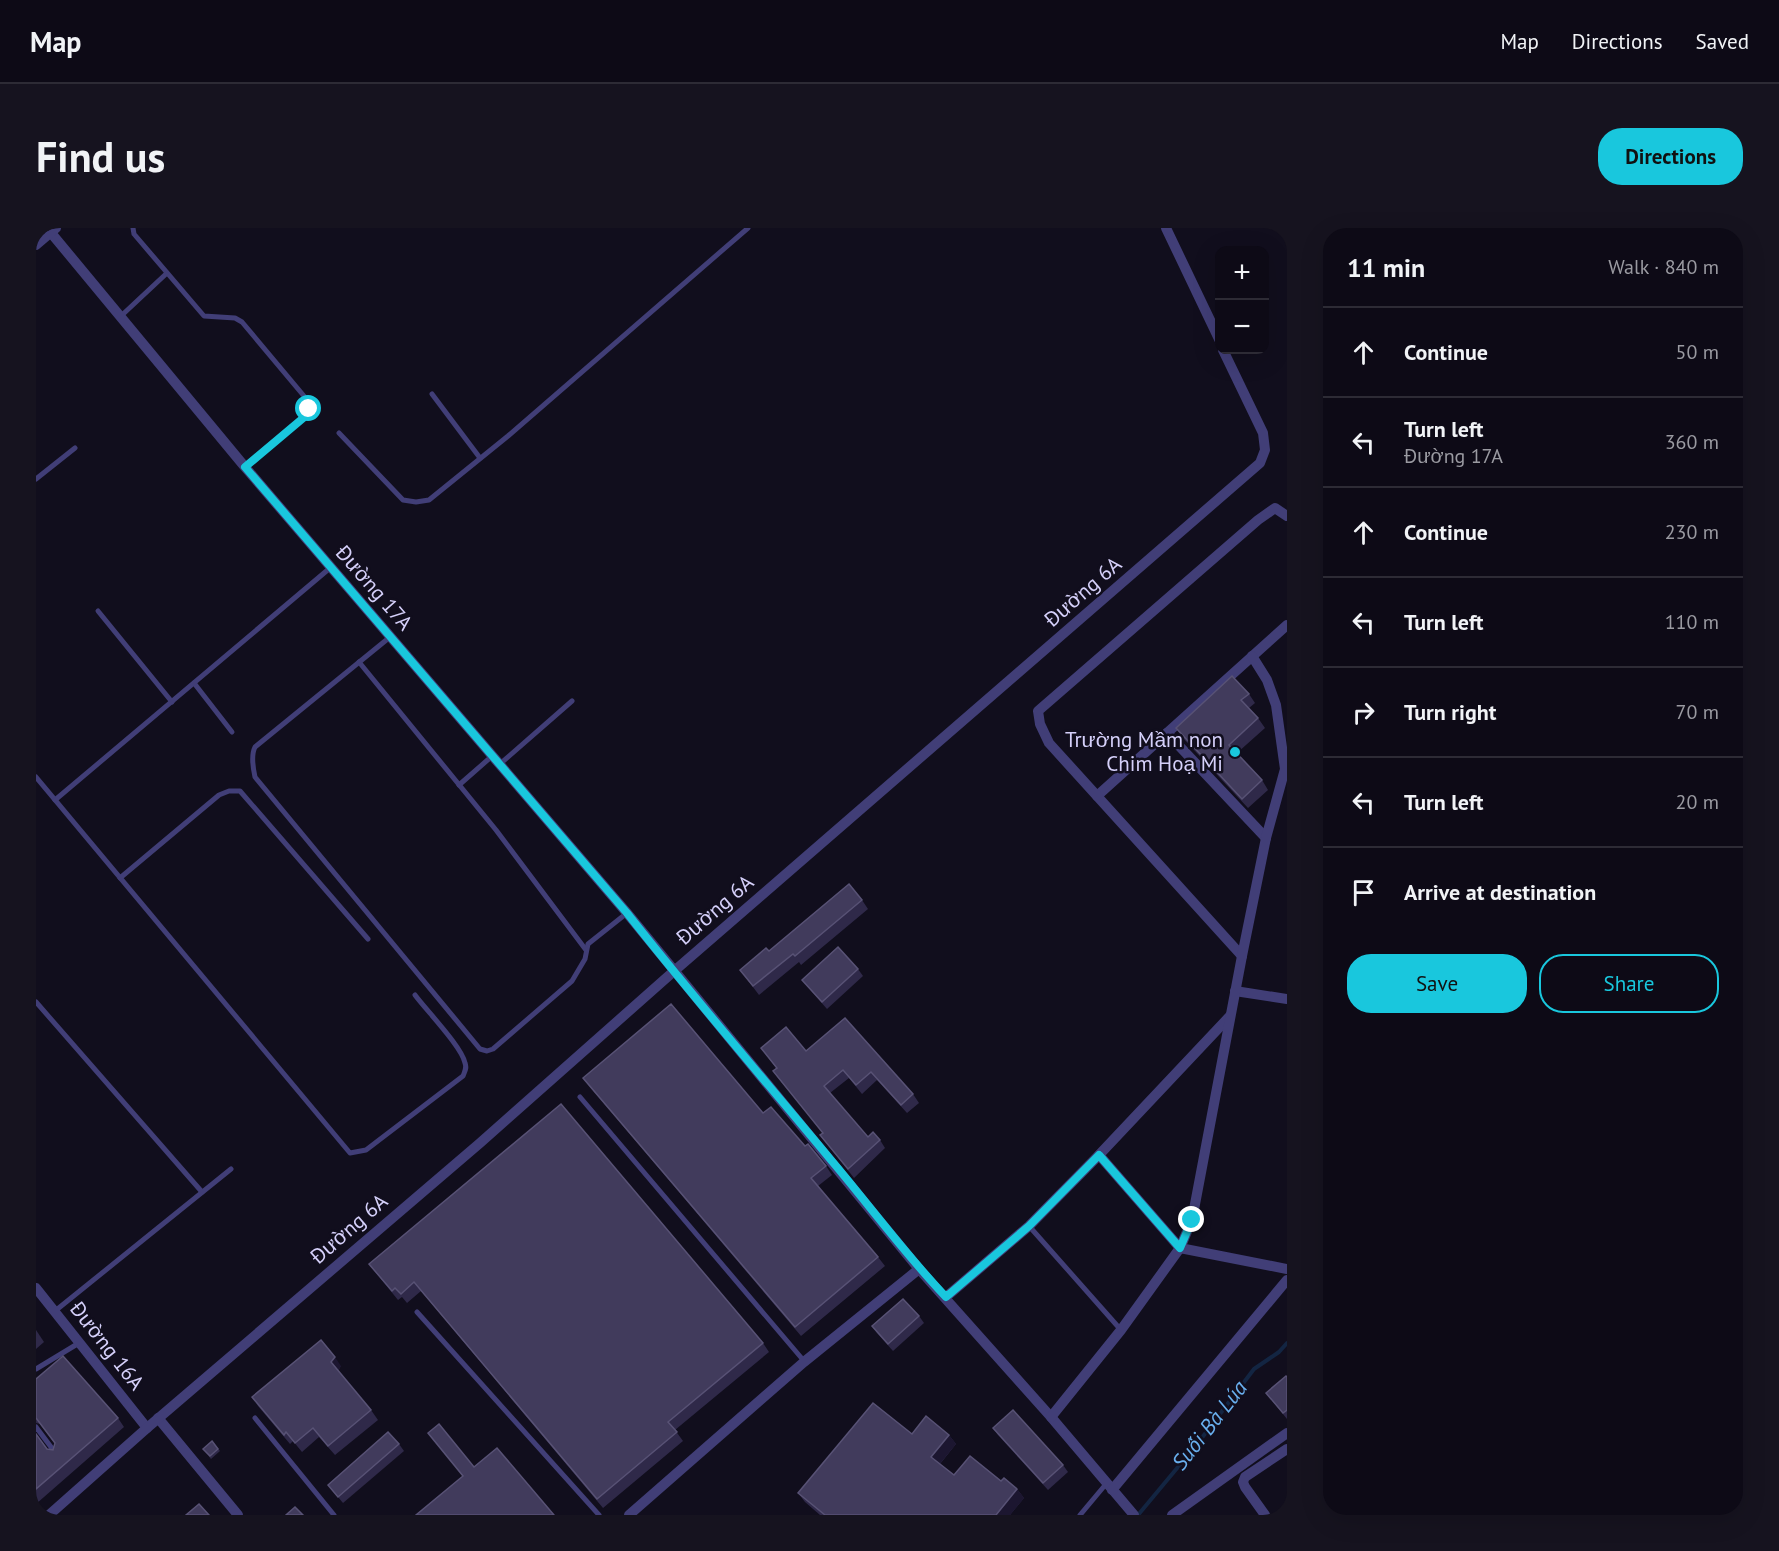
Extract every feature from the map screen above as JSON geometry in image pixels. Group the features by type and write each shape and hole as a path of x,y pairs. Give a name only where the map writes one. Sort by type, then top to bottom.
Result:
{"street":[{"path":"1166,228 1215,331"},
{"path":"36,244 51,229"},
{"name":"Đường 17A","path":"51,229 330,568 627,913 673,972 852,1185 919,1269 1051,1417 1112,1490"},
{"name":"Đường 6A","path":"49,1515 158,1418 480,1143 673,972 1260,463 1265,450 1263,433 1225,354"},
{"path":"1242,956 1049,743 1040,724 1038,711 1258,520 1275,508 1287,516"},
{"path":"1097,796 1287,624"},
{"path":"1051,1417 1121,1330 1180,1248 1192,1220 1266,838 1285,769 1276,705 1267,680 1252,656"},
{"path":"1167,734 1266,838"},
{"path":"1235,991 1287,999"},
{"path":"946,1297 1029,1226 1230,1016"},
{"path":"1099,1155 1180,1248 1287,1269"},
{"path":"629,1515 804,1362 919,1269"},
{"path":"1134,1515 1112,1490 1287,1280"},
{"name":"Đường 16A","path":"36,1288 147,1428"},
{"path":"158,1418 238,1515"},
{"path":"1172,1515 1287,1433"},
{"path":"1265,1515 1243,1482 1245,1477 1287,1449"}],"lane":[{"path":"133,228 134,234 204,316 234,318 242,322 309,402 308,414 245,467"},
{"path":"339,433 403,500 416,502 429,500 508,436 748,228"},
{"path":"121,316 167,273"},
{"path":"432,394 480,458"},
{"path":"36,479 75,448"},
{"path":"55,800 330,568"},
{"path":"98,611 172,702"},
{"path":"390,636 255,747 253,751 255,777 480,1049 487,1051 493,1049 572,981 585,959 588,944 627,913"},
{"path":"359,662 496,831 586,950"},
{"path":"194,683 232,732"},
{"path":"459,785 495,761 572,701"},
{"path":"36,777 350,1153 366,1150 463,1076 466,1068 465,1061 457,1046 415,995"},
{"path":"120,878 219,795 229,791 240,791 368,939"},
{"path":"36,1002 202,1192"},
{"path":"580,1096 804,1362"},
{"path":"55,1311 231,1169"},
{"path":"1029,1226 1121,1330"},
{"path":"417,1312 599,1515"},
{"path":"36,1369 79,1343"},
{"path":"255,1418 334,1515"},
{"path":"36,1427 57,1455"},
{"path":"1080,1515 1112,1490"}],"building":[{"path":"1232,676 1249,694 1241,700 1258,718 1229,745 1262,780 1242,799 1176,728"},
{"path":"849,884 862,900 795,956 793,954 753,986 740,970 766,948 769,951"},
{"path":"838,947 858,969 822,1002 802,980"},
{"path":"671,1004 763,1113 771,1107 805,1146 808,1144 826,1166 811,1178 878,1257 795,1327 583,1078"},
{"path":"845,1018 913,1094 901,1105 871,1072 856,1085 843,1070 824,1086 868,1137 873,1132 880,1140 848,1169 820,1135 823,1133 773,1071 777,1068 761,1048 786,1027 806,1051"},
{"path":"561,1104 763,1343 668,1422 677,1432 597,1499 414,1282 401,1294 395,1288 392,1291 369,1264"},
{"path":"903,1299 919,1316 888,1344 872,1326"},
{"path":"321,1340 335,1357 331,1362 371,1410 328,1446 313,1428 295,1443 286,1432 284,1435 252,1397"},
{"path":"63,1356 118,1418 36,1489 36,1434 47,1449 53,1450 55,1443 36,1418 36,1379"},
{"path":"1286,1376 1287,1410 1283,1413 1266,1393"},
{"path":"873,1403 912,1434 926,1416 949,1435 931,1457 954,1475 970,1456 1001,1481 1004,1478 1017,1489 996,1515 825,1515 798,1493"},
{"path":"1013,1410 1063,1465 1043,1483 993,1428"},
{"path":"439,1424 474,1467 497,1448 554,1515 416,1515 463,1476 428,1433"},
{"path":"388,1432 399,1444 338,1497 328,1485"},
{"path":"212,1441 218,1449 210,1456 203,1449"},
{"path":"199,1504 209,1515 186,1515"},
{"path":"295,1507 303,1515 286,1515"}],"waterway":[{"name":"Suối Bà Lúa","path":"1138,1515 1198,1443 1254,1369 1279,1352 1287,1343"}],"place":[{"name":"Trường Mầm non Chim Hoạ Mi","path":"1235,752"}],"route":[{"path":"309,409 308,414 245,467 491,757 627,913 673,972 852,1185 919,1269 946,1297 1029,1226 1099,1155 1180,1248 1192,1220"}]}
